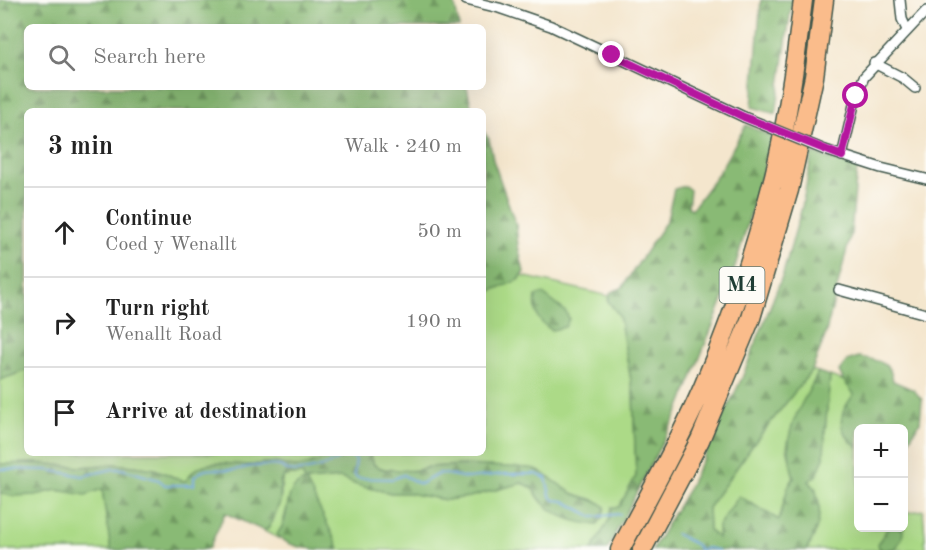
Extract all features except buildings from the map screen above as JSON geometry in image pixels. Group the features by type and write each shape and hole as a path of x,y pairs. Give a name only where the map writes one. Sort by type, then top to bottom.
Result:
{"highway":[{"name":"M4","path":"620,550 682,433 703,388 740,290 775,173 794,74 803,0"},
{"name":"M4","path":"642,550 700,440 752,318 792,180 814,77 824,0"}],"street":[{"path":"466,0 499,8 550,26 744,117 825,150 926,179"},
{"path":"900,0 902,19 907,30"},
{"path":"842,156 860,85 874,63 926,11"},
{"path":"874,63 903,78 915,88"},
{"path":"839,290 926,314"}],"green space":[{"path":"0,0 454,0 458,24 24,24 24,90 468,90 471,108 24,108 24,371 0,380"},
{"path":"761,0 792,0 776,114 752,107"},
{"path":"746,125 773,137 732,277 679,410 607,550 592,550 610,518 612,507 619,507 636,476 633,391 619,315 608,301 611,292 622,288 667,220 674,189 685,186 690,190 688,207 692,209 716,177"},
{"path":"486,135 516,225 524,272 519,280 486,293"},
{"path":"812,153 857,167 851,233 825,336 812,370 755,442 708,508 709,530 718,538 718,526 739,496 779,520 788,487 794,478 789,457 791,430 818,372 830,376 824,457 817,475 809,481 818,497 819,515 815,533 806,550 652,550 687,491 742,378 783,274 802,207"},
{"path":"522,276 609,296 608,301 619,315 633,391 636,476 619,507 610,514 592,550 340,550 305,482 288,504 277,535 280,539 262,530 268,529 275,516 281,498 284,476 302,474 306,481 341,478 357,485 391,493 408,493 446,500 469,497 522,483 533,488 539,499 546,505 597,525 605,507 594,500 576,495 533,469 461,465 393,471 374,465 371,456 486,456 486,293 519,280"},
{"path":"543,294 566,312 569,319 565,327 552,330 540,320 536,312 536,296"},
{"path":"859,357 886,365 892,374 893,381 914,390 922,400 920,422 908,442 908,424 854,424 854,443 845,434 841,422 842,416 854,394 839,371 847,361"},
{"path":"812,370 818,372 816,379 790,434 787,447 794,478 788,487 779,521 719,539 709,530 708,508 755,442"},
{"path":"24,371 24,456 328,456 298,467 272,463 207,465 192,472 187,480 183,481 155,469 114,464 81,467 37,463 0,464 0,380"},
{"path":"830,376 844,381 855,394 846,406 849,440 854,444 854,532 908,532 908,512 923,510 926,550 806,550 811,543 816,489 809,481 824,457"},
{"path":"328,456 371,456 374,465 383,469 417,471 428,467 463,465 531,468 572,493 605,507 597,525 563,517 545,505 531,487 522,483 469,497 446,500 408,493 391,493 357,485 341,478 306,481 340,550 315,549 290,544 277,535 285,520 288,501 293,489 305,481 302,474 284,476 280,482 280,502 268,529 262,530 225,513 209,548 201,550 111,550 102,489 86,495 57,490 35,495 13,496 0,493 0,464 37,463 81,467 114,464 155,469 183,481 187,480 199,467 207,464 272,463 298,467"},
{"path":"102,489 111,550 0,550 0,493 35,495 57,490 86,494"},
{"path":"885,532 903,532 896,548 884,550 879,548 878,543"}],"waterway":[{"path":"0,469 48,470 83,476 122,469 159,480 165,485 194,485 194,477 206,470 280,466 289,471 301,471 324,466 341,456"},
{"path":"352,456 356,460 354,475 358,478 393,479 403,475 420,484 440,473 467,478 536,474 546,478 550,495 554,500 564,501 593,517 620,514"},
{"path":"676,534 695,544 700,550"},
{"path":"701,550 707,548 718,550"}],"route":[{"path":"612,55 744,117 842,156 856,96"}]}
